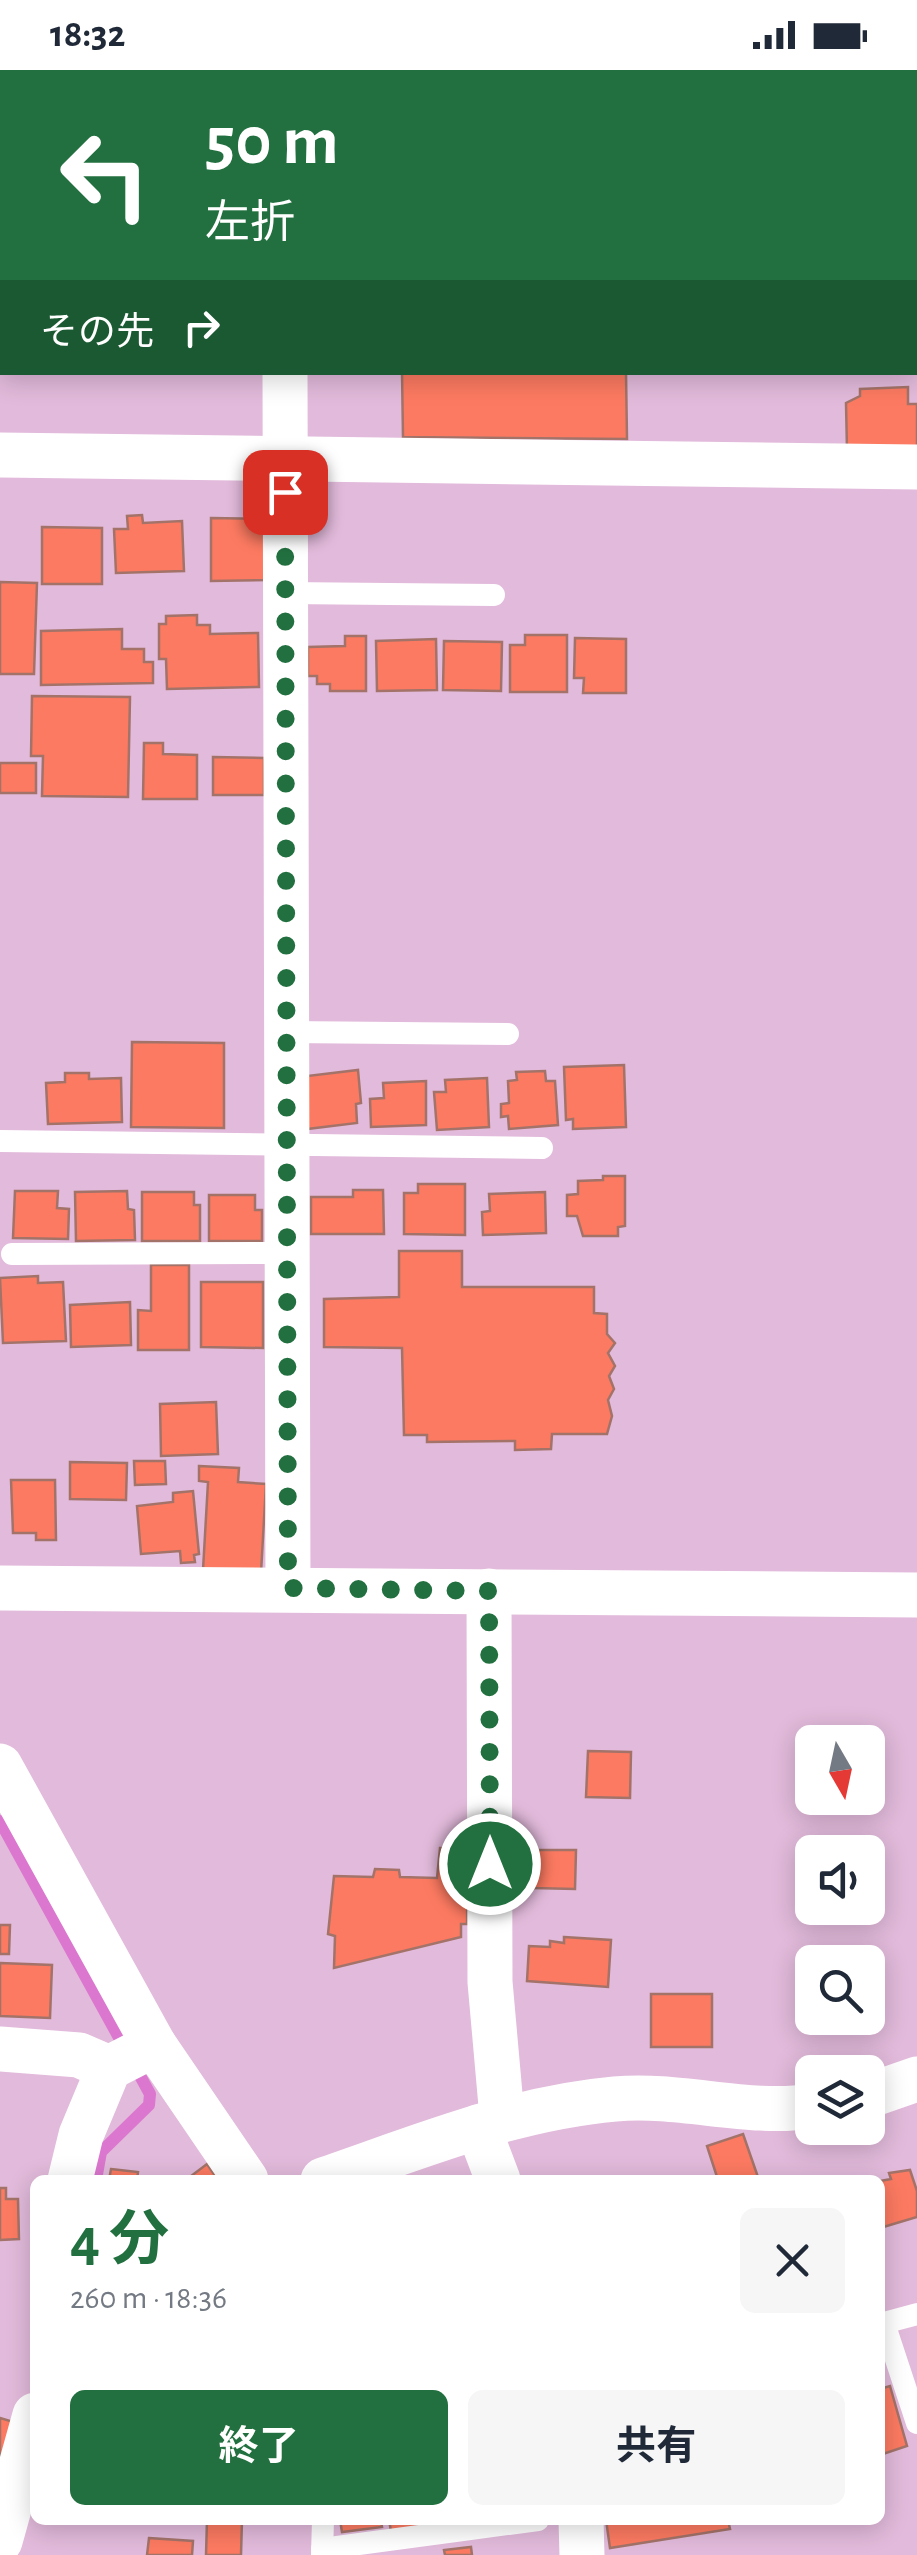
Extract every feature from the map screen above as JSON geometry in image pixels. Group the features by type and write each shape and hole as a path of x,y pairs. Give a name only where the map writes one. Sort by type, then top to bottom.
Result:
{"street":[{"path":"285,375 288,1588"},
{"path":"0,455 917,467"},
{"path":"0,1588 917,1595"},
{"path":"489,1591 490,2122 497,2175"},
{"path":"0,1766 154,2045 243,2175"},
{"path":"71,2175 81,2134 109,2068 154,2045"},
{"path":"0,2049 79,2056 109,2068"},
{"path":"885,2090 917,2078"},
{"path":"337,2175 490,2122 616,2099 684,2098 795,2110"},
{"path":"0,2540 30,2433"},
{"path":"581,2525 582,2555"}],"lane":[{"path":"285,592 494,595"},
{"path":"286,1032 508,1034"},
{"path":"0,1141 542,1148"},
{"path":"12,1254 287,1253"},
{"path":"885,2323 917,2314"},
{"path":"885,2332 917,2423"},
{"path":"322,2525 322,2552 504,2525"}],"building":[{"path":"402,375 626,375 627,439 403,437"},
{"path":"908,387 908,404 917,404 917,448 847,450 846,403 860,396 860,389"},
{"path":"142,515 143,523 182,521 184,571 116,573 114,529 128,529 127,516"},
{"path":"211,518 268,519 268,580 211,581"},
{"path":"42,527 102,528 102,584 42,584"},
{"path":"0,582 37,583 34,674 0,674"},
{"path":"197,615 197,625 210,625 210,634 258,633 259,687 167,689 166,659 159,659 159,624 166,624 166,616"},
{"path":"122,629 122,649 144,649 144,662 153,662 153,683 41,685 41,631"},
{"path":"525,635 567,635 567,692 510,692 510,645 525,645"},
{"path":"345,636 366,636 366,691 330,691 330,684 317,684 317,676 308,676 308,647 345,646"},
{"path":"575,638 626,639 626,693 583,693 584,678 574,678"},
{"path":"436,639 437,690 377,691 376,641"},
{"path":"444,641 502,642 501,691 443,690"},
{"path":"32,696 130,697 128,797 42,796 43,756 31,756"},
{"path":"144,743 163,743 163,754 197,755 197,799 143,799"},
{"path":"213,757 264,758 264,795 213,795"},
{"path":"0,763 36,763 36,793 0,793"},
{"path":"132,1042 224,1043 224,1128 131,1127"},
{"path":"624,1065 626,1127 573,1129 573,1119 566,1120 564,1067"},
{"path":"358,1070 361,1103 356,1104 357,1123 307,1129 307,1076"},
{"path":"545,1071 546,1081 555,1081 558,1125 509,1129 508,1116 501,1117 501,1104 509,1103 508,1081 517,1080 516,1072"},
{"path":"65,1073 89,1073 89,1079 121,1078 122,1122 48,1124 46,1083 65,1082"},
{"path":"487,1078 489,1127 437,1130 434,1092 446,1092 445,1080"},
{"path":"426,1081 426,1125 371,1127 370,1099 384,1098 383,1083"},
{"path":"603,1176 625,1176 625,1226 618,1227 618,1236 583,1236 577,1216 567,1216 567,1195 578,1194 578,1181 603,1180"},
{"path":"418,1184 465,1184 465,1235 404,1234 404,1193 418,1193"},
{"path":"353,1190 383,1190 384,1234 311,1234 311,1197 353,1197"},
{"path":"15,1191 58,1191 57,1208 69,1209 68,1239 13,1238"},
{"path":"127,1191 128,1209 134,1210 135,1240 76,1241 75,1192"},
{"path":"142,1192 194,1192 194,1205 200,1205 200,1241 142,1241"},
{"path":"545,1192 546,1233 483,1235 482,1212 490,1211 489,1194"},
{"path":"209,1195 255,1195 255,1210 262,1210 262,1241 209,1241"},
{"path":"399,1251 462,1251 462,1287 594,1287 594,1313 607,1314 607,1334 615,1343 608,1353 615,1366 609,1376 614,1389 608,1400 612,1416 607,1434 552,1434 551,1449 515,1450 515,1441 427,1442 427,1435 404,1435 402,1348 324,1347 324,1299 399,1297"},
{"path":"151,1265 189,1265 189,1350 138,1350 138,1310 151,1311"},
{"path":"38,1276 38,1283 63,1282 66,1341 3,1343 0,1278"},
{"path":"201,1282 263,1282 263,1348 201,1347"},
{"path":"130,1302 131,1345 71,1347 70,1305"},
{"path":"216,1402 218,1454 161,1456 160,1404"},
{"path":"134,1461 165,1461 166,1484 135,1485"},
{"path":"70,1462 127,1463 126,1500 70,1499"},
{"path":"199,1466 239,1468 238,1482 266,1484 261,1573 203,1570 208,1482 199,1481"},
{"path":"11,1480 55,1480 56,1540 36,1540 36,1533 13,1533"},
{"path":"193,1491 199,1554 194,1555 195,1562 181,1563 180,1551 141,1554 137,1506 173,1502 173,1493"},
{"path":"588,1751 631,1752 630,1798 586,1797"},
{"path":"440,1848 468,1849 467,1924 461,1924 461,1937 334,1968 335,1936 328,1934 334,1876 373,1877 375,1869 399,1870 400,1877 437,1878"},
{"path":"535,1850 576,1850 575,1889 533,1888"},
{"path":"0,1925 10,1925 9,1954 0,1954"},
{"path":"564,1937 611,1940 608,1987 527,1981 529,1946 550,1947 550,1941 564,1943"},
{"path":"0,1963 52,1965 50,2018 0,2016"},
{"path":"651,1994 712,1994 712,2047 651,2047"},
{"path":"743,2134 757,2175 716,2175 707,2146"},
{"path":"207,2164 215,2175 192,2175"},
{"path":"111,2169 138,2172 138,2175 110,2175"},
{"path":"910,2170 917,2191 917,2217 885,2227 885,2180 891,2179 889,2173"},
{"path":"0,2188 6,2188 6,2199 18,2199 19,2239 0,2240"},
{"path":"890,2386 907,2446 885,2453 885,2388"},
{"path":"0,2418 17,2423 0,2468"},
{"path":"207,2525 242,2525 241,2555 206,2555"},
{"path":"341,2525 382,2525 382,2527 342,2532"},
{"path":"390,2525 428,2525 428,2526 391,2531"},
{"path":"607,2525 729,2525 730,2529 610,2548"},
{"path":"149,2538 193,2541 192,2555 147,2555"},
{"path":"471,2547 472,2555 445,2555 444,2550"}],"waterway":[{"path":"0,1821 150,2094 149,2105 101,2152 97,2175"}],"route":[{"path":"285,492 288,1588 489,1591 490,1864"}]}
